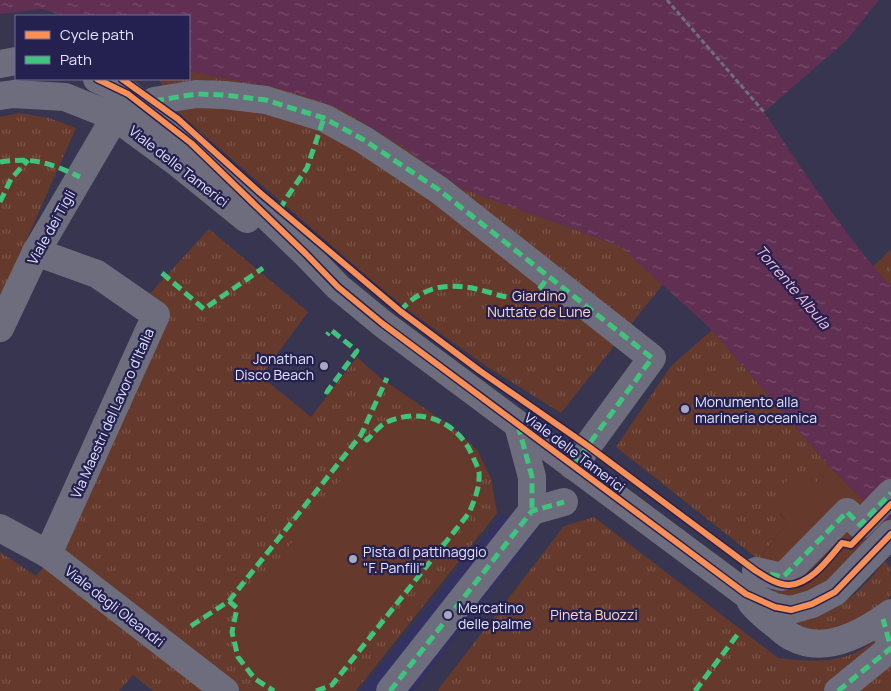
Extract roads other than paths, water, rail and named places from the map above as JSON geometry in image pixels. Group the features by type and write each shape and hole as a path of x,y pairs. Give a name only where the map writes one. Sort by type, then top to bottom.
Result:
{"street":[{"path":"0,64 15,61"},
{"name":"Viale delle Tamerici","path":"100,80 128,94 191,143 338,286 383,324 573,466 751,583 776,607 791,610 812,604 835,592 890,535"},
{"name":"Viale delle Tamerici","path":"0,96 13,94 65,97 115,117 179,164 302,264 338,286"},
{"path":"154,101 196,94 225,95 266,100 324,118 364,140 439,190 652,358 573,466"},
{"name":"Viale dei Tigli","path":"0,328 36,252 108,129"},
{"name":"Via Maestri del Lavoro d'Italia","path":"36,252 97,274 156,315 48,554"},
{"path":"518,425 532,477 532,511"},
{"path":"390,691 532,511 564,502"},
{"path":"751,583 782,577 847,512 860,524 882,502"},
{"name":"Viale degli Oleandri","path":"0,528 48,554 225,691"},
{"name":"Viale delle Tamerici","path":"751,583 759,612 791,637 806,642 826,644 841,641 887,616"},
{"path":"838,691 891,648 887,616"}],"water":[{"name":"Torrente Albula","path":"0,0 879,0 846,41 764,112 840,224 891,287 891,529 828,465 712,330 620,246 458,187 405,148 341,109 286,90 190,71 190,15 61,15 42,9 0,14"}],"place":[{"name":"Jonathan Disco Beach","path":"324,366"},
{"name":"Monumento alla marineria oceanica","path":"685,409"},
{"name":"Pista di pattinaggio \"F. Panfili\"","path":"353,559"},
{"name":"Mercatino delle palme","path":"448,615"}],"park label":[{"name":"Giardino Nuttate de Lune","path":"539,304"},
{"name":"Pineta Buozzi","path":"594,614"}]}
